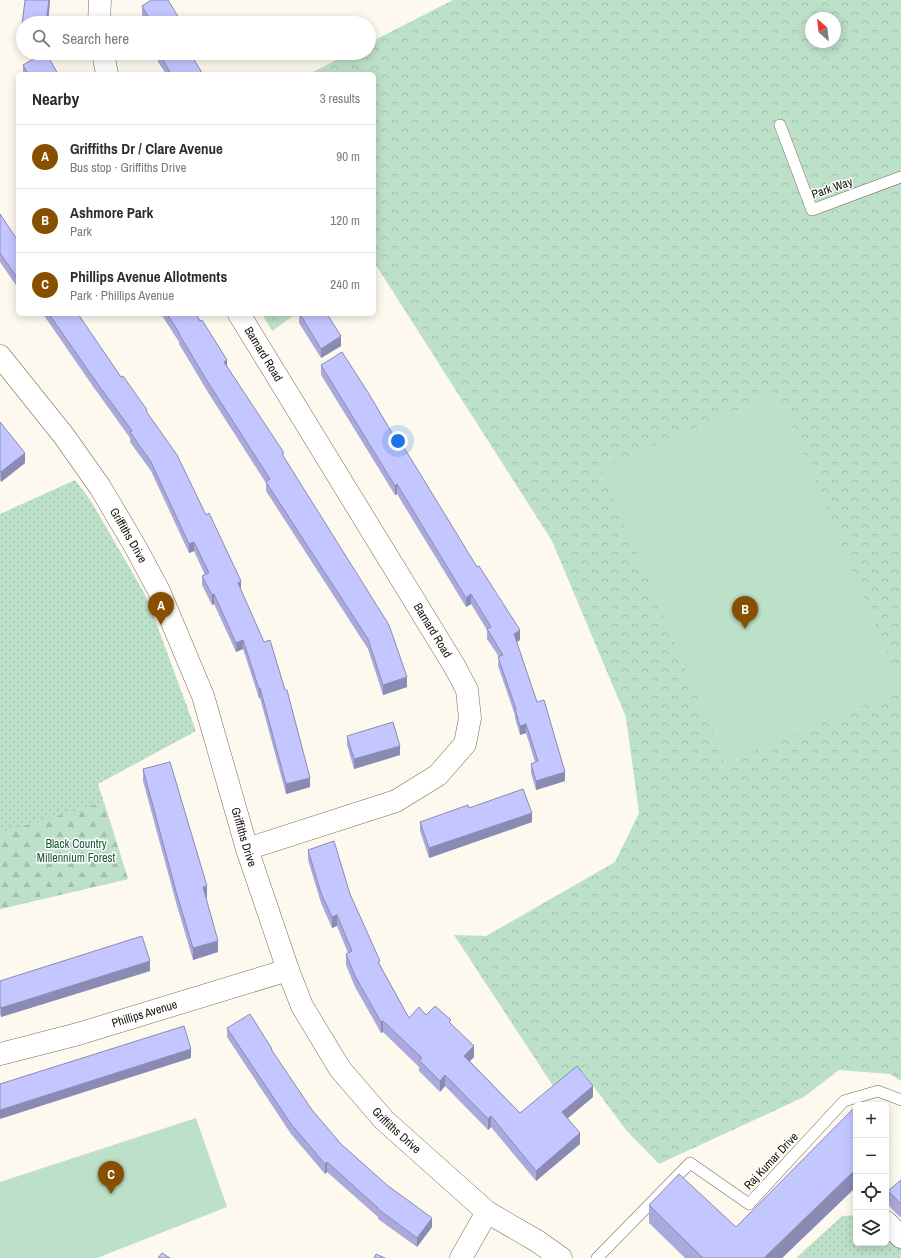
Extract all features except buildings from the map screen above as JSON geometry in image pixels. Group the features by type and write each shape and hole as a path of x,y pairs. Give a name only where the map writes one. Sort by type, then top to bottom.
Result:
{"street":[{"path":"98,16 100,0"},
{"path":"105,60 107,72"},
{"name":"Barnard Road","path":"240,316 455,667 467,690 470,718 465,744 438,775 396,801 247,849"},
{"name":"Griffiths Drive","path":"0,356 64,436 100,487 136,548 159,591 203,696 247,849 288,970 302,1006 340,1068 384,1120 487,1212 537,1241 561,1258"},
{"name":"Phillips Avenue","path":"0,1054 78,1034 288,970"},
{"path":"460,1258 487,1212"},
{"path":"889,1225 901,1237"}],"lane":[{"name":"Park Way","path":"780,125 812,210 901,177"},
{"name":"Raj Kumar Drive","path":"597,1258 690,1163 749,1204 844,1100 878,1091 901,1100"}],"green space":[{"path":"453,0 901,0 901,1081 890,1074 839,1070 804,1097 659,1164 626,1130 583,1072 557,1092 454,935 486,936 615,862 639,813 626,717 552,541 376,265 376,72 313,72 336,60 376,60 376,39"},
{"path":"263,316 293,316 272,331"},
{"path":"778,393 901,685 901,690 725,763 601,468"},
{"path":"75,480 91,501 147,598 196,731 98,784 128,879 0,909 0,514"},
{"name":"Black Country Millennium Forest","path":"104,802 128,879 0,909 0,833"},
{"path":"196,1118 227,1207 97,1258 0,1258 0,1182"},
{"path":"853,1215 853,1246 889,1246 889,1236 901,1248 901,1258 796,1258 842,1216"}],"place":[{"name":"Griffiths Dr / Clare Avenue","path":"161,625"},
{"name":"Ashmore Park","path":"745,629"},
{"name":"Phillips Avenue Allotments","path":"111,1194"}]}
